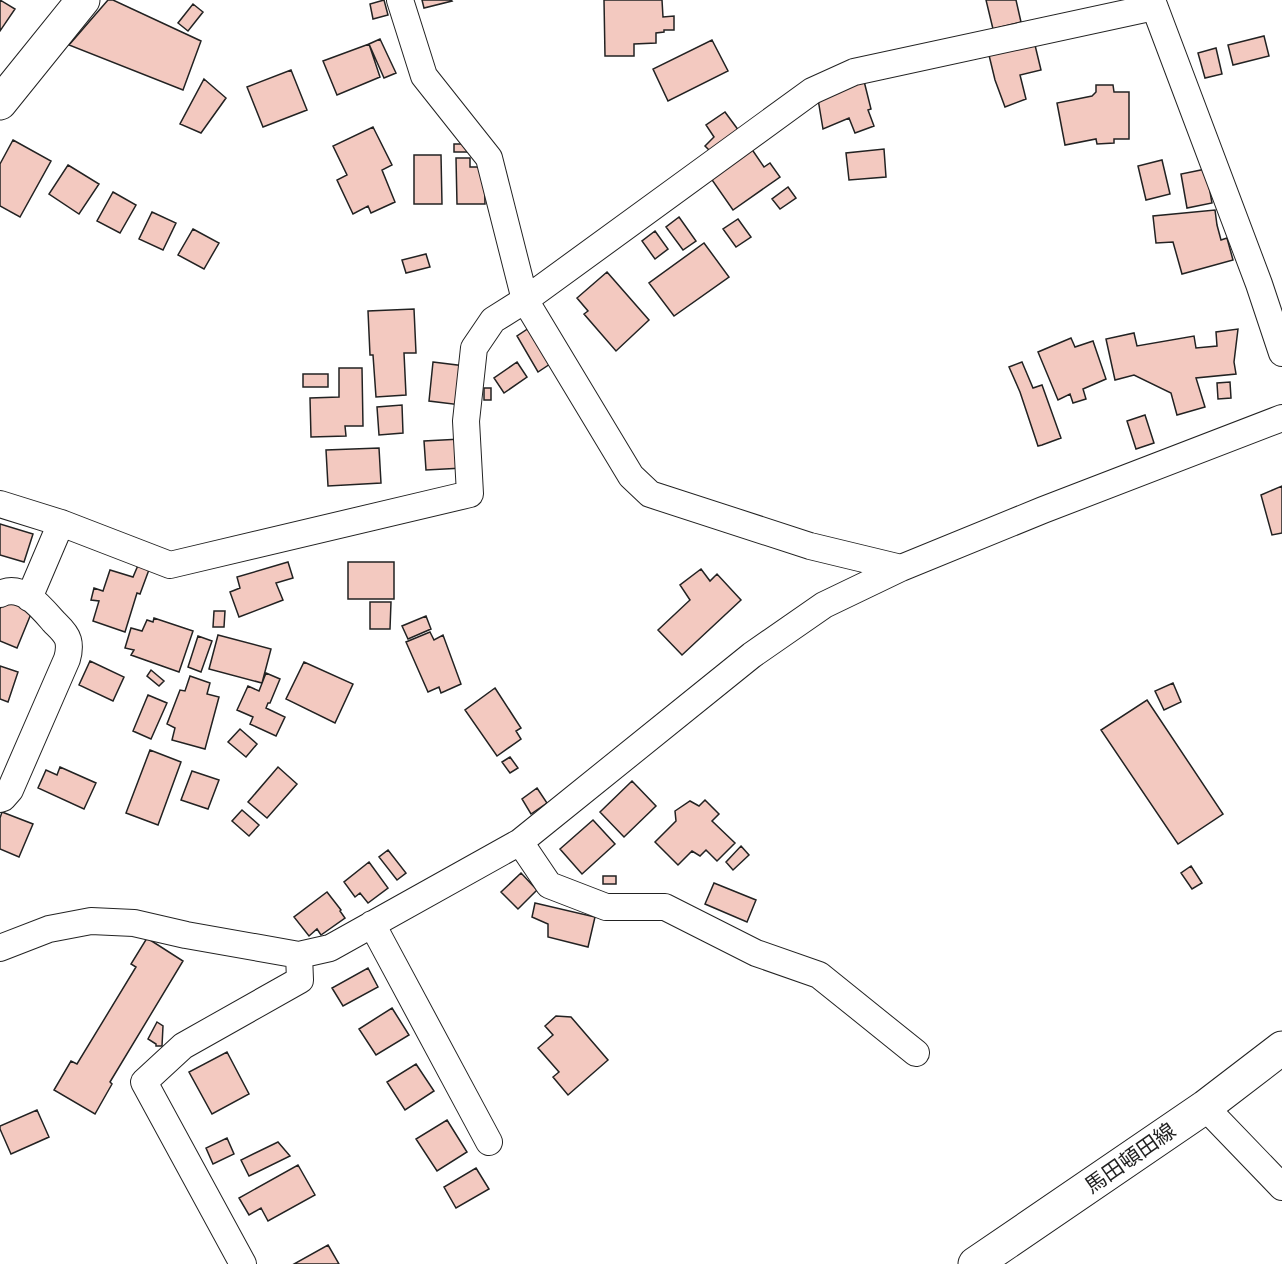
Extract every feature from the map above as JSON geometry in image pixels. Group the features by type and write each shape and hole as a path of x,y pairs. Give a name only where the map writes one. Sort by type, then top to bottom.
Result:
{"main road":[{"path":"0,104 83,0"},
{"name":"馬田頓田線","path":"975,1264 1205,1107 1282,1048"}],"street":[{"path":"400,0 424,76 489,158 525,300 631,477 650,494 810,546 901,568"},
{"path":"0,504 61,523 170,565 470,494 466,421 474,348 493,320 525,300 812,92 854,72 1153,4 1270,281 1282,353"},
{"path":"0,948 49,929 91,921 134,923 186,935 299,955 330,948 520,842 752,655 824,605 901,568 1282,418"},
{"path":"29,598 61,523"},
{"path":"0,594 13,591 24,594 39,604 67,637 70,647 67,659 10,790 0,799"},
{"path":"520,842 549,885 606,907 665,907 756,953 819,975 916,1053"},
{"path":"372,924 489,1142"},
{"path":"243,1264 144,1082 183,1046 300,980 299,955"},
{"path":"1205,1107 1282,1187"}],"building":[{"path":"0,0 15,9 0,31"},
{"path":"108,0 113,0 201,41 183,90 69,45"},
{"path":"384,0 388,15 373,19 370,4"},
{"path":"422,0 451,0 452,1 424,8"},
{"path":"604,0 662,0 663,17 674,16 674,30 656,33 656,43 634,44 634,56 605,56"},
{"path":"986,0 1016,0 1021,22 993,29"},
{"path":"193,4 203,12 188,31 178,23"},
{"path":"1264,36 1269,56 1233,65 1228,45"},
{"path":"380,39 396,73 384,78 369,44"},
{"path":"712,40 728,71 668,101 653,69"},
{"path":"1034,41 1041,70 1020,75 1026,99 1005,107 988,51"},
{"path":"369,44 380,77 337,95 323,61"},
{"path":"1216,48 1222,74 1205,78 1198,53"},
{"path":"291,70 307,110 263,127 247,87"},
{"path":"204,79 226,98 201,133 180,124"},
{"path":"864,81 871,109 868,110 874,126 855,133 849,118 823,129 818,99"},
{"path":"1096,85 1113,85 1114,92 1129,92 1129,139 1114,139 1114,143 1097,144 1096,139 1065,145 1057,103 1092,96 1096,92"},
{"path":"725,112 739,131 714,155 705,146 714,137 706,125"},
{"path":"373,127 392,165 382,170 395,202 371,213 368,206 353,214 337,180 347,175 333,146"},
{"path":"13,140 51,161 20,217 0,206 0,164"},
{"path":"454,144 468,144 468,152 454,152"},
{"path":"751,148 764,167 770,163 780,177 733,210 710,177"},
{"path":"884,149 886,177 849,180 846,153"},
{"path":"414,155 441,155 442,204 414,204"},
{"path":"456,158 470,158 470,167 484,167 485,204 457,204"},
{"path":"1162,160 1170,194 1146,200 1138,166"},
{"path":"68,165 99,184 79,214 49,194"},
{"path":"1206,169 1212,203 1187,208 1181,174"},
{"path":"788,187 796,198 780,209 772,199"},
{"path":"113,192 136,205 120,233 97,221"},
{"path":"1215,210 1221,240 1227,238 1233,260 1182,274 1173,242 1156,243 1153,216"},
{"path":"152,212 176,223 163,250 139,239"},
{"path":"679,217 696,241 683,250 666,227"},
{"path":"738,219 751,237 736,247 723,229"},
{"path":"193,229 219,243 204,269 178,255"},
{"path":"655,231 668,249 655,259 642,241"},
{"path":"704,243 729,277 674,316 649,283"},
{"path":"426,254 430,267 406,273 402,260"},
{"path":"607,272 649,320 616,351 584,314 588,311 577,298"},
{"path":"414,309 416,353 404,353 406,395 376,397 373,355 370,355 368,311"},
{"path":"535,324 556,360 538,372 517,336"},
{"path":"1238,329 1234,362 1236,374 1196,378 1205,407 1177,415 1171,393 1134,375 1115,380 1106,339 1134,333 1137,346 1194,336 1196,348 1217,346 1216,332"},
{"path":"1071,338 1075,347 1093,341 1106,379 1083,389 1086,399 1073,403 1070,394 1058,400 1038,352"},
{"path":"433,362 465,366 461,405 429,401"},
{"path":"517,362 527,377 504,393 494,378"},
{"path":"1022,362 1033,388 1042,385 1061,438 1038,446 1009,367"},
{"path":"339,368 362,368 363,426 345,426 346,436 311,437 310,398 339,397"},
{"path":"303,374 328,374 328,387 303,387"},
{"path":"1230,382 1231,398 1218,399 1217,383"},
{"path":"484,388 491,388 491,400 484,400"},
{"path":"402,405 403,433 379,435 377,407"},
{"path":"1145,415 1154,443 1136,449 1127,421"},
{"path":"461,439 463,468 426,470 424,441"},
{"path":"379,448 381,483 328,486 326,450"},
{"path":"1282,486 1282,533 1272,535 1261,495"},
{"path":"0,524 33,534 24,562 0,555"},
{"path":"288,562 293,578 276,583 283,600 239,617 230,592 240,588 237,577"},
{"path":"348,562 394,562 394,599 348,599"},
{"path":"139,563 150,567 140,594 137,593 125,632 93,621 99,601 91,600 94,588 103,591 110,570 133,577"},
{"path":"701,569 710,581 717,574 741,600 682,655 658,630 690,600 680,585"},
{"path":"5,598 33,609 17,648 0,641 0,609"},
{"path":"370,602 391,602 390,629 370,629"},
{"path":"214,611 225,611 224,627 213,627"},
{"path":"426,616 431,629 408,639 402,626"},
{"path":"154,618 193,631 179,672 131,655 134,650 125,648 131,628 142,631 147,620 153,622"},
{"path":"430,632 434,640 443,635 461,684 441,693 439,687 428,692 406,642"},
{"path":"218,635 271,649 262,683 209,669"},
{"path":"198,636 212,641 201,672 188,667"},
{"path":"90,661 124,677 113,701 79,685"},
{"path":"304,662 353,684 335,723 286,699"},
{"path":"0,666 18,672 8,702 0,699"},
{"path":"151,670 164,681 159,686 147,676"},
{"path":"266,673 280,679 266,708 285,717 276,736 250,724 253,717 237,710 248,686 259,691"},
{"path":"190,676 210,683 207,694 219,697 205,749 172,740 175,728 167,724 180,690 185,691"},
{"path":"1173,683 1181,702 1164,710 1155,691"},
{"path":"495,688 521,728 516,731 521,739 497,756 465,710"},
{"path":"148,695 167,703 151,739 133,731"},
{"path":"1147,700 1223,814 1178,844 1101,730"},
{"path":"240,729 257,744 246,757 228,742"},
{"path":"150,750 181,762 158,825 126,813"},
{"path":"510,757 518,768 510,773 502,762"},
{"path":"60,767 96,783 84,809 38,788 46,770 57,775"},
{"path":"278,767 297,784 267,818 248,802"},
{"path":"192,771 219,780 208,809 181,800"},
{"path":"632,781 656,806 624,837 600,812"},
{"path":"537,788 547,803 531,814 522,799"},
{"path":"705,800 719,814 712,821 735,843 717,861 706,850 700,856 692,851 678,865 655,842 676,821 675,811 690,801 699,806"},
{"path":"242,810 259,825 249,836 232,821"},
{"path":"2,812 33,824 19,857 0,849"},
{"path":"593,820 615,844 582,874 560,849"},
{"path":"741,846 749,855 733,870 726,862"},
{"path":"388,850 406,873 397,880 379,857"},
{"path":"369,862 388,888 368,903 360,893 355,897 344,882"},
{"path":"1191,866 1202,883 1192,889 1181,873"},
{"path":"521,873 537,890 518,909 501,892"},
{"path":"603,876 616,876 616,884 603,884"},
{"path":"714,883 756,900 747,922 705,904"},
{"path":"327,892 345,918 321,935 317,929 309,936 294,917"},
{"path":"535,903 595,917 588,947 548,937 548,924 532,917"},
{"path":"147,938 183,961 110,1082 112,1084 95,1114 54,1090 71,1061 77,1064 136,967 131,964"},
{"path":"368,968 378,987 343,1006 332,988"},
{"path":"392,1008 409,1035 376,1055 359,1029"},
{"path":"556,1016 571,1017 608,1060 568,1095 553,1077 559,1072 538,1048 553,1035 545,1026"},
{"path":"157,1022 163,1026 162,1046 156,1046 148,1039"},
{"path":"227,1052 249,1094 212,1114 189,1072"},
{"path":"416,1064 434,1091 405,1110 387,1082"},
{"path":"37,1110 49,1137 11,1154 0,1126"},
{"path":"447,1120 467,1152 437,1171 416,1139"},
{"path":"227,1138 234,1154 213,1164 206,1148"},
{"path":"278,1142 290,1156 249,1176 241,1160"},
{"path":"298,1165 315,1195 268,1221 261,1208 249,1215 239,1198"},
{"path":"476,1168 489,1189 456,1208 444,1187"},
{"path":"328,1245 339,1264 294,1264"}]}
